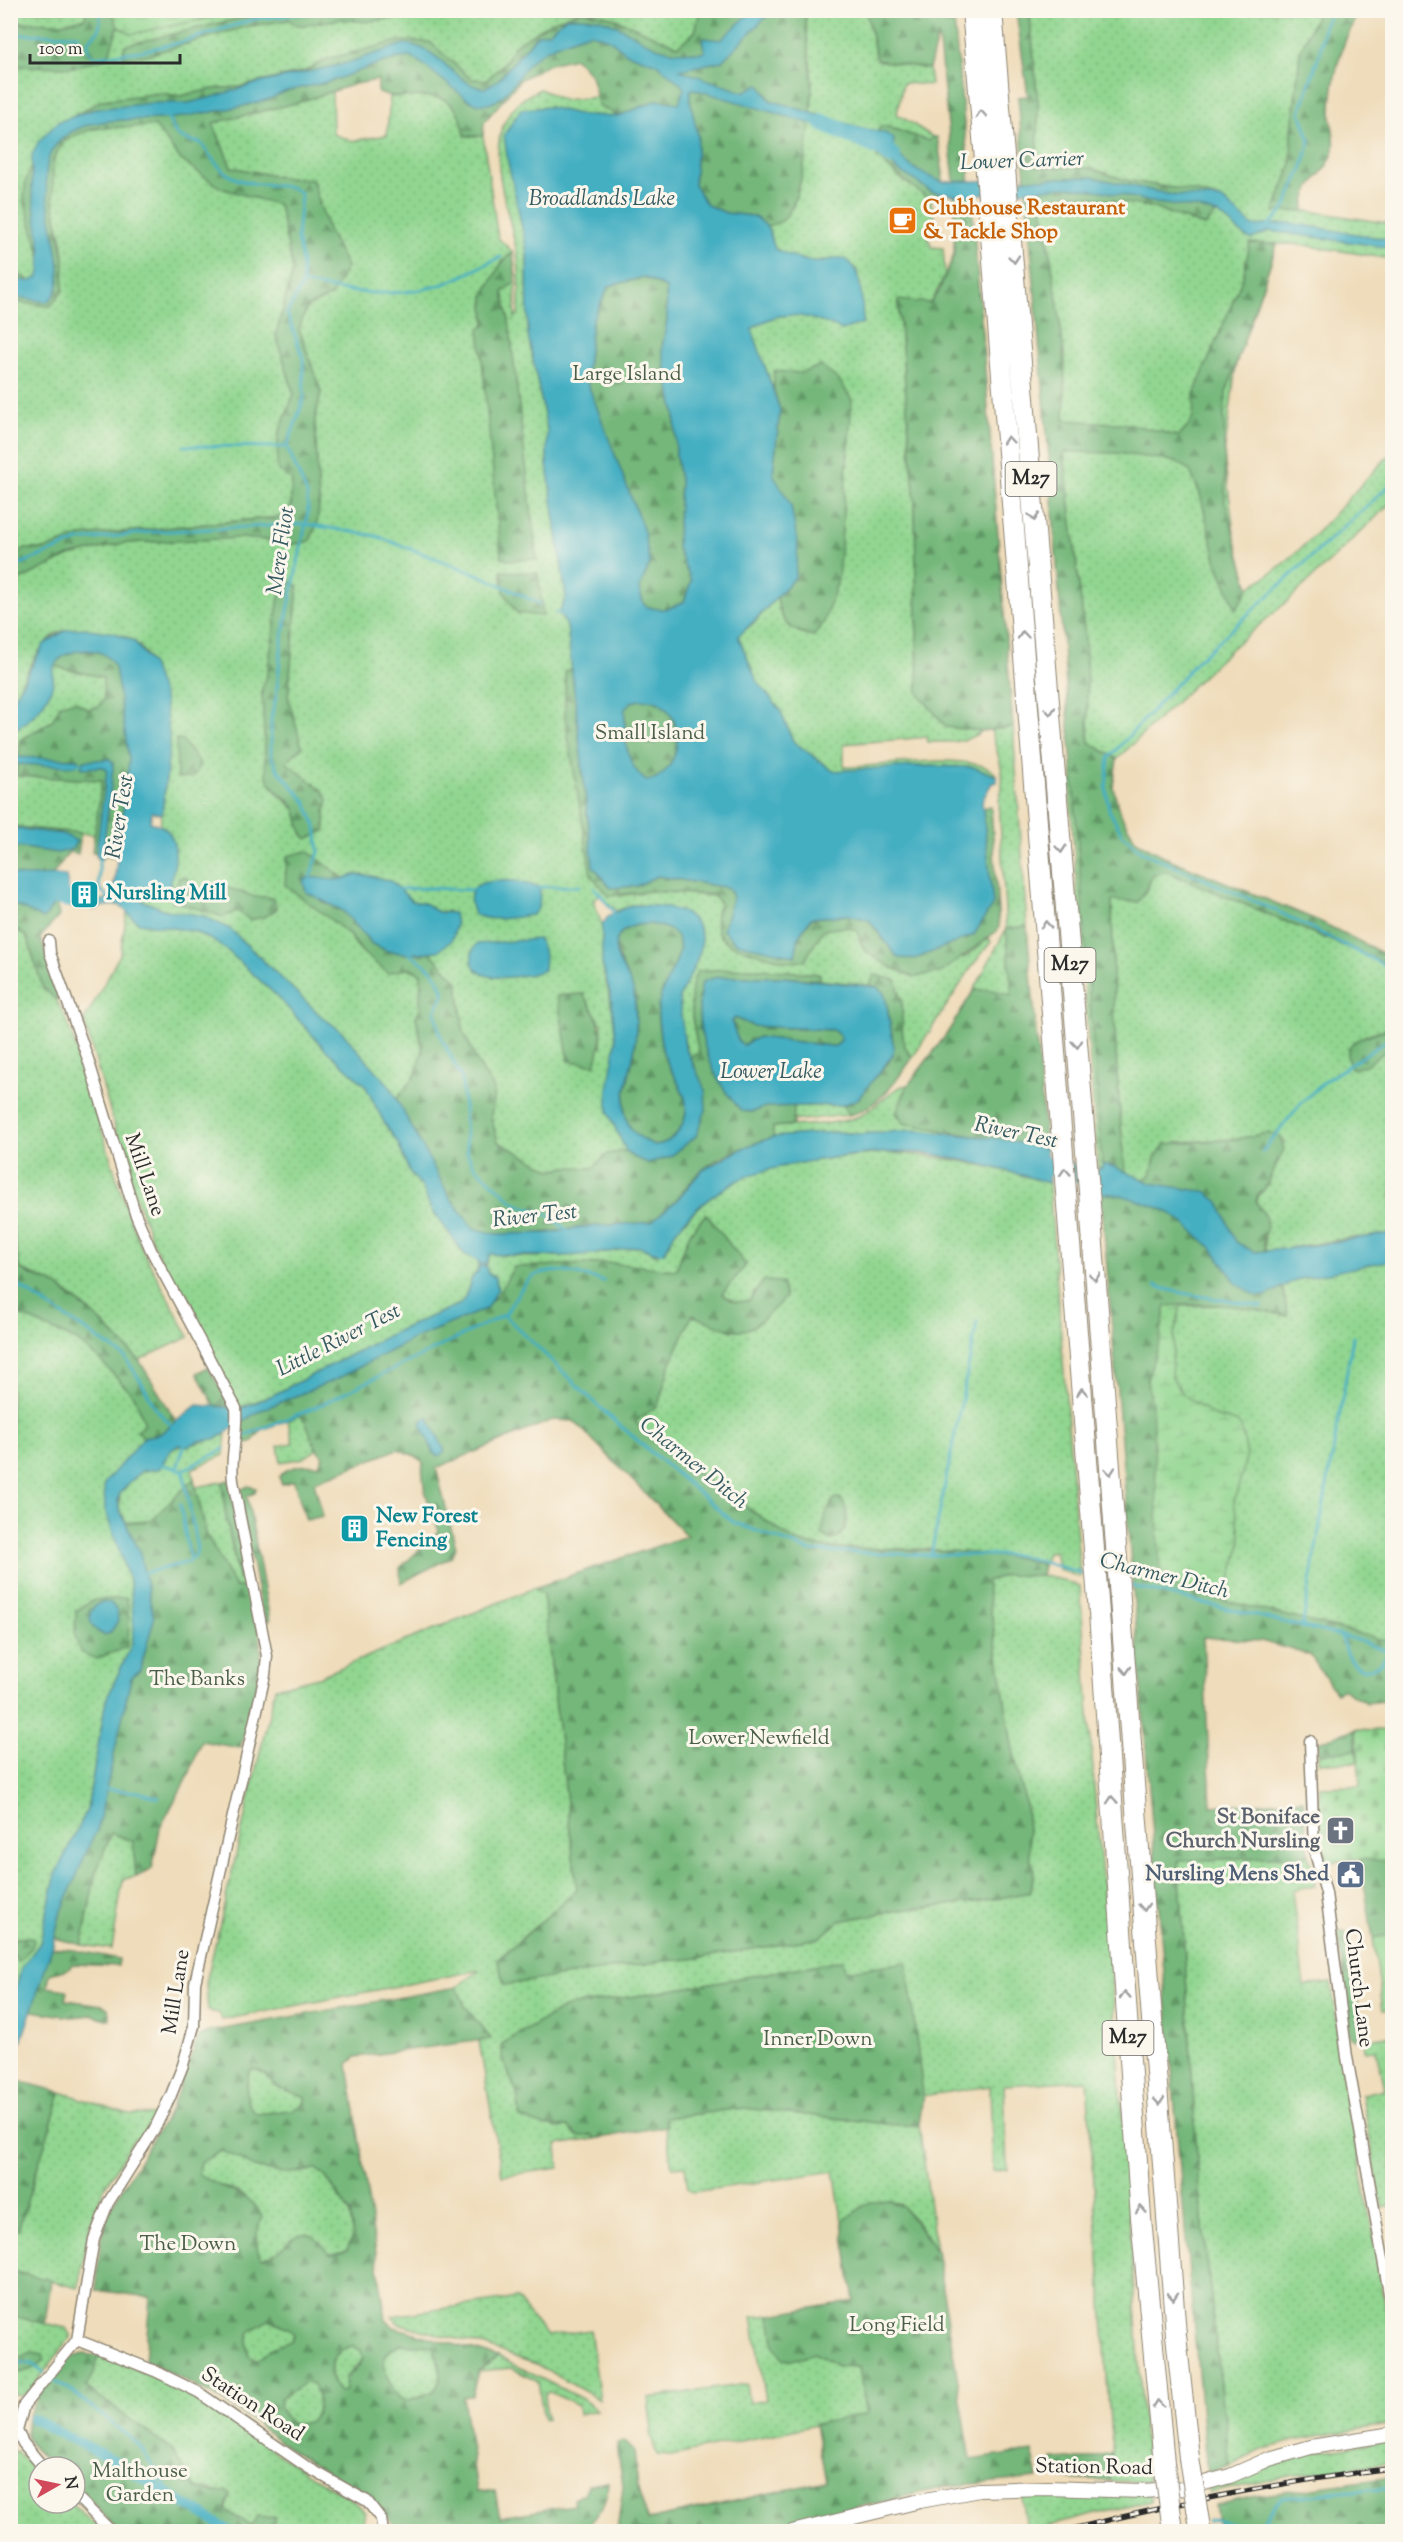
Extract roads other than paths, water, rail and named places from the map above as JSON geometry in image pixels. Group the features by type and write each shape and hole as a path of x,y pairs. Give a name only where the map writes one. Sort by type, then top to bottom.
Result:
{"highway":[{"name":"M27","path":"972,10 1033,756 1099,1612 1136,2148 1164,2463 1173,2531"},
{"name":"M27","path":"992,10 1085,1139 1176,2335 1189,2458 1201,2530"}],"street":[{"name":"Mill Lane","path":"32,2455 22,2443 17,2431 24,2405 77,2340 94,2239 108,2203 154,2130 183,2065 194,2026 195,1983 265,1675 267,1656 233,1481 231,1464 237,1425 236,1408 151,1250 135,1213 88,1059 50,953 49,941"},
{"name":"Church Lane","path":"1310,1741 1314,1848 1326,1893 1347,2057 1392,2310"},
{"name":"Station Road","path":"77,2340 155,2371 198,2392 307,2467 367,2502 381,2519 383,2532"},
{"name":"Station Road","path":"792,2532 920,2501 979,2490 1047,2488 1143,2491 1186,2488 1230,2476 1269,2459 1311,2447 1392,2434"},
{"path":"87,2507 112,2532"}],"water":[{"name":"Broadlands Lake","path":"753,10 772,11 722,61 680,70 743,92 759,84 770,100 885,133 894,139 893,148 909,165 943,182 1092,177 1172,195 1221,199 1253,226 1290,223 1392,240 1392,248 1270,231 1252,239 1246,237 1220,215 1197,208 1067,187 961,196 932,192 896,169 886,156 860,135 835,131 694,89 690,90 698,136 694,185 707,205 726,213 753,216 767,226 775,249 791,256 814,262 839,258 847,260 857,275 862,295 863,323 842,330 807,317 796,316 774,317 752,329 780,410 773,474 791,505 798,546 795,578 738,636 757,681 780,710 793,741 833,771 918,766 973,767 997,776 997,782 992,783 982,801 993,904 974,935 915,959 898,958 869,920 849,915 811,918 799,935 795,956 736,943 723,930 733,897 729,888 657,876 637,886 611,888 593,866 567,626 559,613 566,597 547,464 547,429 528,335 527,251 504,135 521,109 549,107 582,115 619,116 657,100 679,103 684,88 657,64 626,53 609,39 590,33 563,42 538,55 507,91 490,104 479,104 467,99 417,60 409,57 381,63 335,80 287,91 245,106 166,119 114,121 81,127 67,135 55,146 48,162 46,183 59,274 56,290 47,302 11,296 10,280 31,281 38,277 40,272 41,251 32,191 32,155 39,141 58,122 95,109 152,103 188,103 254,84 344,64 404,44 428,51 466,81 485,88 498,80 538,34 549,32 566,17 589,17 603,20 651,45 673,51 705,52 702,41 704,38 721,40","holes":["644,277 666,288 667,320 662,348 675,415 676,455 680,481 677,547 691,581 684,602 664,609 644,605 639,589 650,564 644,531 586,379 592,321 609,286","655,701 666,708 677,731 674,757 658,777 646,781 633,766 625,738 625,708 631,702"]},
{"path":"83,628 115,633 134,641 152,665 164,698 170,741 162,814 152,812 150,822 163,827 170,834 175,849 174,867 166,892 161,897 143,892 141,900 165,910 204,916 230,929 321,1016 341,1031 389,1085 449,1196 473,1228 496,1234 549,1233 583,1227 651,1222 676,1201 702,1170 745,1147 773,1137 835,1132 861,1134 913,1130 1002,1139 1046,1149 1049,1183 937,1155 902,1152 852,1155 771,1169 733,1183 705,1202 686,1220 675,1232 664,1253 637,1247 581,1255 490,1254 486,1264 479,1264 478,1261 464,1254 430,1207 423,1188 409,1171 398,1143 385,1124 365,1085 324,1048 278,997 228,951 193,931 139,923 119,905 104,906 93,910 95,901 108,899 113,893 129,760 115,667 108,658 98,652 81,651 63,656 54,667 53,683 47,698 31,718 10,732 11,704 44,644 66,630"},
{"path":"11,757 78,759 78,764 75,766 11,764"},
{"path":"110,759 113,762 113,768 102,859 97,858 96,853 107,770 104,767 82,768 82,761"},
{"path":"10,828 63,834 77,841 72,849 58,853 11,846"},
{"path":"11,874 66,876 68,886 66,903 61,899 56,901 44,919 11,903"},
{"path":"352,875 371,876 391,881 412,901 424,903 438,912 454,913 456,925 451,941 438,951 409,954 387,951 372,944 343,911 306,892 303,880 314,878 337,880"},
{"path":"514,881 540,887 539,906 532,915 495,919 474,914 471,894 474,888 487,882"},
{"path":"632,905 669,908 691,917 698,925 701,936 698,957 679,998 685,1047 705,1089 706,1110 696,1136 670,1157 648,1163 633,1157 626,1151 608,1112 608,1089 616,1041 611,997 602,964 602,925 609,915","holes":["650,924 672,931 679,942 678,958 661,995 658,1016 663,1052 683,1093 686,1106 680,1129 669,1140 654,1145 636,1134 626,1117 625,1098 634,1053 636,1012 632,986 619,962 616,949 618,937 625,930"]},
{"path":"539,939 545,955 544,970 536,973 504,978 492,977 476,969 472,961 472,952 477,944"},
{"name":"Lower Lake","path":"718,977 783,977 877,987 884,993 886,1000 894,1048 893,1055 858,1099 843,1105 765,1107 753,1112 742,1111 721,1085 702,1037 699,1003 701,986 704,981","holes":["735,1018 753,1026 833,1030 841,1040 836,1046 831,1046 758,1037 743,1045 739,1042 732,1021"]},
{"path":"1102,1164 1115,1167 1151,1183 1206,1192 1219,1202 1236,1242 1254,1252 1392,1233 1392,1260 1295,1280 1266,1296 1257,1296 1237,1284 1212,1248 1175,1216 1160,1208 1121,1195 1101,1193 1098,1168 1102,1168"},
{"path":"478,1266 486,1266 487,1272 495,1278 498,1289 486,1309 413,1339 337,1379 259,1411 216,1439 199,1441 189,1446 179,1445 170,1451 159,1469 141,1471 120,1493 119,1508 140,1553 154,1619 140,1670 131,1678 97,1831 59,1918 53,1945 11,2073 11,2008 21,1969 40,1943 56,1873 87,1810 106,1700 132,1644 134,1629 130,1583 105,1509 104,1484 144,1437 160,1434 197,1405 245,1407 395,1332 460,1304 478,1271"},
{"path":"428,1417 445,1451 439,1456 434,1454 421,1423"},
{"path":"102,1602 111,1603 117,1611 118,1621 110,1633 104,1635 94,1628 90,1618 92,1609"}],"waterway":[{"path":"101,10 99,30 88,41 88,51 94,57 141,51 182,42 254,19 333,10"},
{"path":"1267,227 1284,210 1303,166 1310,141 1300,112 1320,52 1324,26 1332,10"},
{"path":"10,34 79,35"},
{"name":"Mere Fliot","path":"167,116 179,136 201,143 215,162 229,175 246,182 286,187 301,193 297,238 303,283 287,313 303,358 304,398 287,447 307,494 308,513 282,640 276,698 271,718 271,756 278,770 306,802 316,827 319,852 310,877"},
{"name":"Lower Carrier","path":"823,123 884,149 892,156"},
{"path":"303,283 370,293 420,290 461,277 501,257"},
{"path":"184,446 287,447"},
{"path":"1392,483 1197,661 1109,758 1106,787 1109,810 1122,834 1142,852 1279,912 1392,969"},
{"path":"10,568 78,541 151,532 306,524 376,536 482,576 540,604"},
{"path":"555,612 559,613"},
{"path":"99,859 99,888 109,898"},
{"path":"10,884 69,899"},
{"path":"540,887 580,886"},
{"path":"595,888 614,912"},
{"path":"400,889 472,890"},
{"path":"409,954 431,970 439,980 444,994 435,1011 440,1035 462,1079 467,1153 474,1166 516,1204 549,1215 569,1232"},
{"path":"1262,1152 1302,1102 1325,1081 1392,1037"},
{"name":"River Test","path":"1024,1159 1102,1181"},
{"path":"505,1315 522,1287 538,1274 566,1272 604,1281"},
{"path":"10,1280 124,1356 156,1409 173,1427"},
{"path":"1155,1286 1261,1306"},
{"name":"Charmer Ditch","path":"243,1436 314,1408 504,1315 609,1416 733,1522 810,1551 1018,1555 1089,1575"},
{"path":"931,1555 977,1322"},
{"path":"1302,1628 1353,1337"},
{"path":"177,1468 185,1443"},
{"path":"159,1464 183,1470 224,1449"},
{"path":"141,1574 185,1563 195,1557 197,1549 183,1470"},
{"path":"180,1504 190,1560"},
{"name":"Charmer Ditch","path":"1127,1585 1354,1639 1392,1653"},
{"path":"1341,1637 1349,1657 1360,1668 1374,1667 1391,1652"},
{"path":"101,1789 138,1792 159,1798"},
{"path":"10,2362 32,2364 44,2373"},
{"path":"54,2381 69,2389 138,2444 172,2494"},
{"path":"10,2409 14,2411"},
{"path":"33,2419 117,2462 231,2532"},
{"path":"1207,2521 1214,2519 1256,2529 1281,2498 1392,2487"},
{"path":"1148,2532 1165,2529"}],"railway":[{"path":"1060,2532 1225,2495 1392,2468"}],"place":[{"name":"Clubhouse Restaurant & Tackle Shop","path":"902,221"},
{"name":"Nursling Mill","path":"85,894"},
{"name":"New Forest Fencing","path":"355,1529"},
{"name":"St Boniface Church Nursling","path":"1341,1830"},
{"name":"Nursling Mens Shed","path":"1350,1875"}],"park label":[{"name":"Large Island","path":"627,375"},
{"name":"Small Island","path":"650,734"},
{"name":"The Banks","path":"197,1680"},
{"name":"Lower Newfield","path":"759,1739"},
{"name":"Inner Down","path":"818,2040"},
{"name":"The Down","path":"188,2245"},
{"name":"Long Field","path":"897,2326"},
{"name":"Malthouse Garden","path":"140,2484"}],"water label":[{"name":"Little River Test","path":"339,1341"}]}
